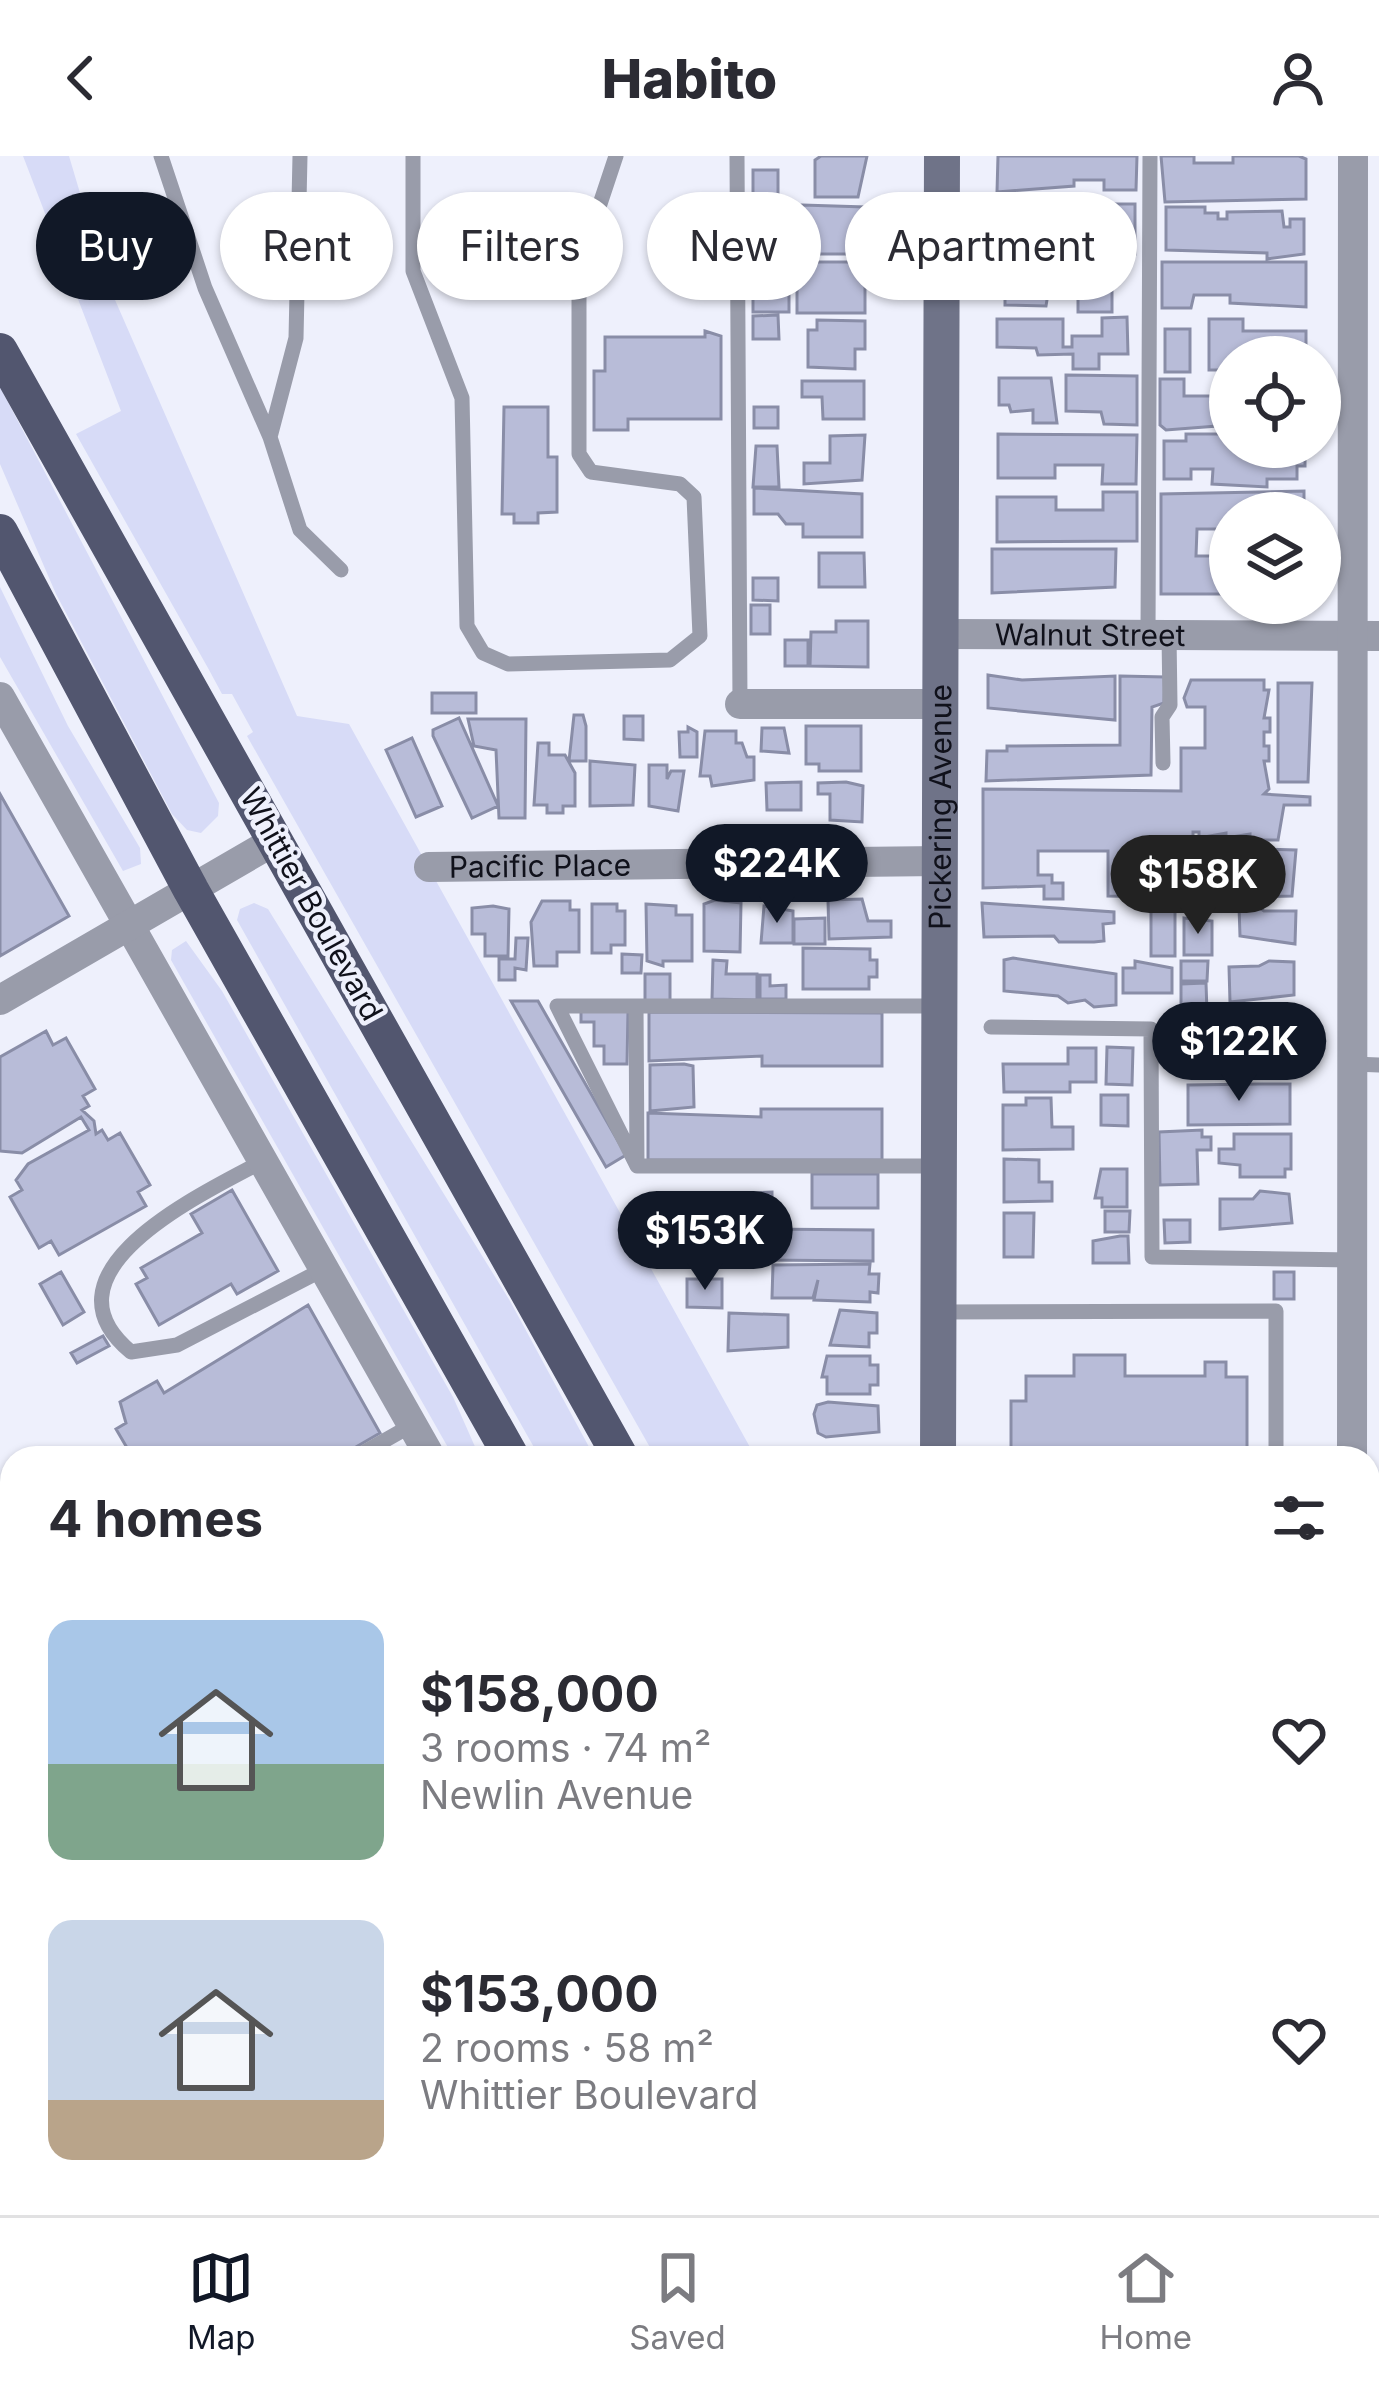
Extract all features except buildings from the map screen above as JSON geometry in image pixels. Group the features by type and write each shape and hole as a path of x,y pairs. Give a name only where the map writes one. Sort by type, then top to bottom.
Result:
{"main road":[{"name":"Whittier Boulevard","path":"0,352 615,1446"},
{"path":"0,532 191,890 505,1446"}],"street":[{"name":"Pickering Avenue","path":"938,1446 942,156"},
{"path":"1352,1446 1353,1260 1366,1065 1368,636 1353,156"},
{"name":"Walnut Street","path":"943,634 1368,636"},
{"path":"0,698 424,1446"},
{"path":"740,704 942,704"},
{"path":"0,1000 277,840"},
{"name":"Pacific Place","path":"429,867 941,861"}],"lane":[{"path":"161,156 205,288 269,437 300,530 341,570"},
{"path":"269,437 296,338 300,156"},
{"path":"413,156 412,271 462,398 467,626 484,653 508,664 670,660 700,636 694,497 680,484 591,472 579,454 579,267 616,156"},
{"path":"737,156 740,704"},
{"path":"1150,156 1158,635 1170,706 1162,717 1163,764"},
{"path":"637,1166 557,1006 940,1006"},
{"path":"636,1006 637,1166"},
{"path":"991,1027 1151,1029 1152,1257 1353,1260"},
{"path":"262,1161 145,1228 109,1269 104,1307 115,1339 131,1352 177,1345 324,1269"},
{"path":"637,1166 940,1166"},
{"path":"940,1312 1276,1311 1276,1446"},
{"path":"375,1446 412,1425"}],"shaded area":[{"path":"23,156 69,156 80,192 37,192"},
{"path":"78,300 115,300 297,716 349,724 749,1446 649,1446 247,736 253,732 232,694 222,694 76,434 121,411"},
{"path":"0,387 219,803 218,816 201,833 187,830 172,814 56,594 0,464"},
{"path":"0,587 68,726 140,848 141,864 123,871 0,657"},
{"path":"254,903 268,909 510,1301 589,1446 533,1446 237,920 240,909"},
{"path":"186,941 222,991 453,1397 475,1446 447,1446 171,960 172,950"}]}
